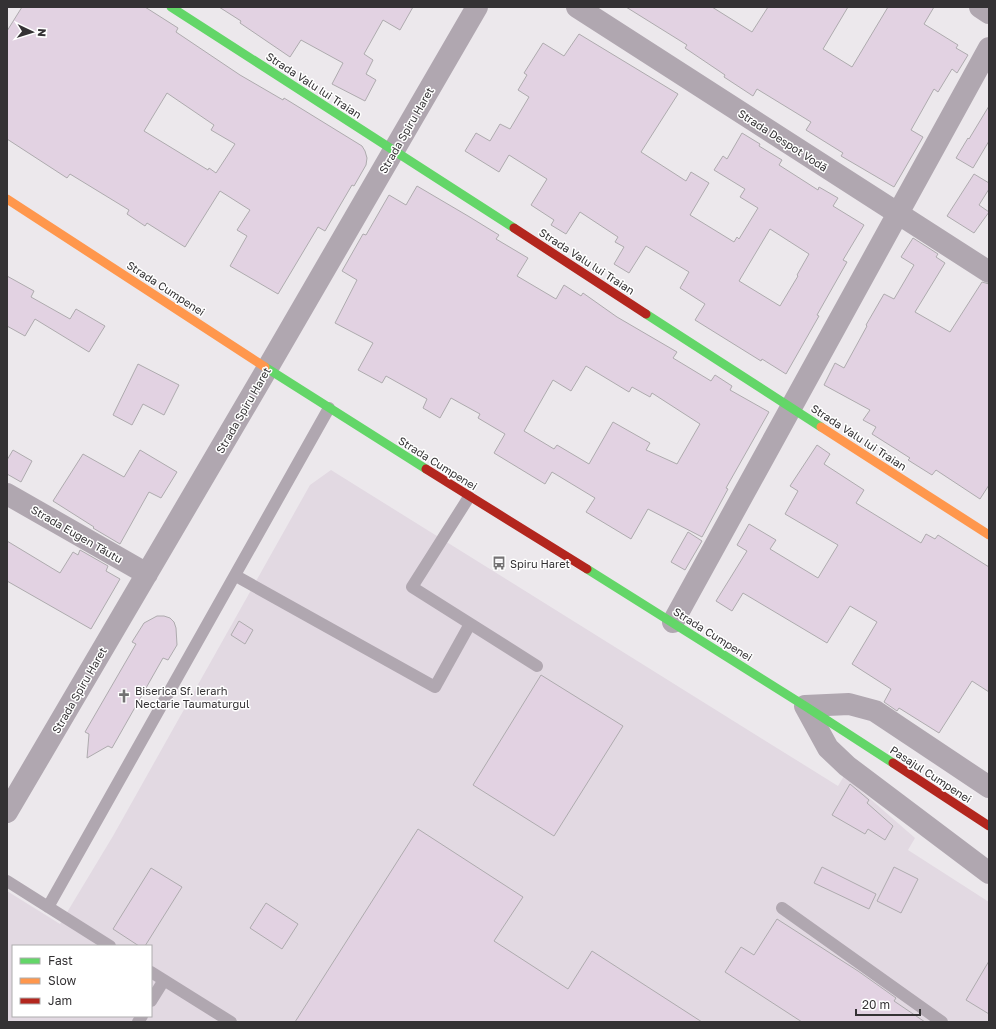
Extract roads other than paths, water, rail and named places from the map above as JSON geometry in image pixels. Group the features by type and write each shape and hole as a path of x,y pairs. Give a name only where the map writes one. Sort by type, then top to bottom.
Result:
{"main road":[{"name":"Strada Valu lui Traian","path":"171,7 989,535"},
{"name":"Strada Cumpenei","path":"7,199 267,369 469,497 673,622 806,706 860,743"},
{"name":"Pasajul Cumpenei","path":"860,743 989,826"}],"street":[{"name":"Strada Spiru Haret","path":"9,804 147,574 477,7"},
{"name":"Strada Despot Vodă","path":"577,7 989,272"},
{"path":"980,7 989,12"},
{"path":"673,622 989,48"},
{"name":"Strada Eugen Tăutu","path":"7,494 147,574"},
{"path":"989,787 875,711 849,704 806,706 828,748 847,766 989,873"}],"lane":[{"path":"48,907 236,576 329,408"},
{"path":"469,497 412,587 537,666"},
{"path":"236,576 435,687 470,624"},
{"path":"7,881 108,945"},
{"path":"782,908 942,1022"},
{"path":"152,973 231,1022"},
{"path":"152,999 164,980"}],"place":[{"name":"Spiru Haret","path":"499,563"},
{"name":"Biserica Sf. Ierarh Nectarie Taumaturgul","path":"124,696"}]}
